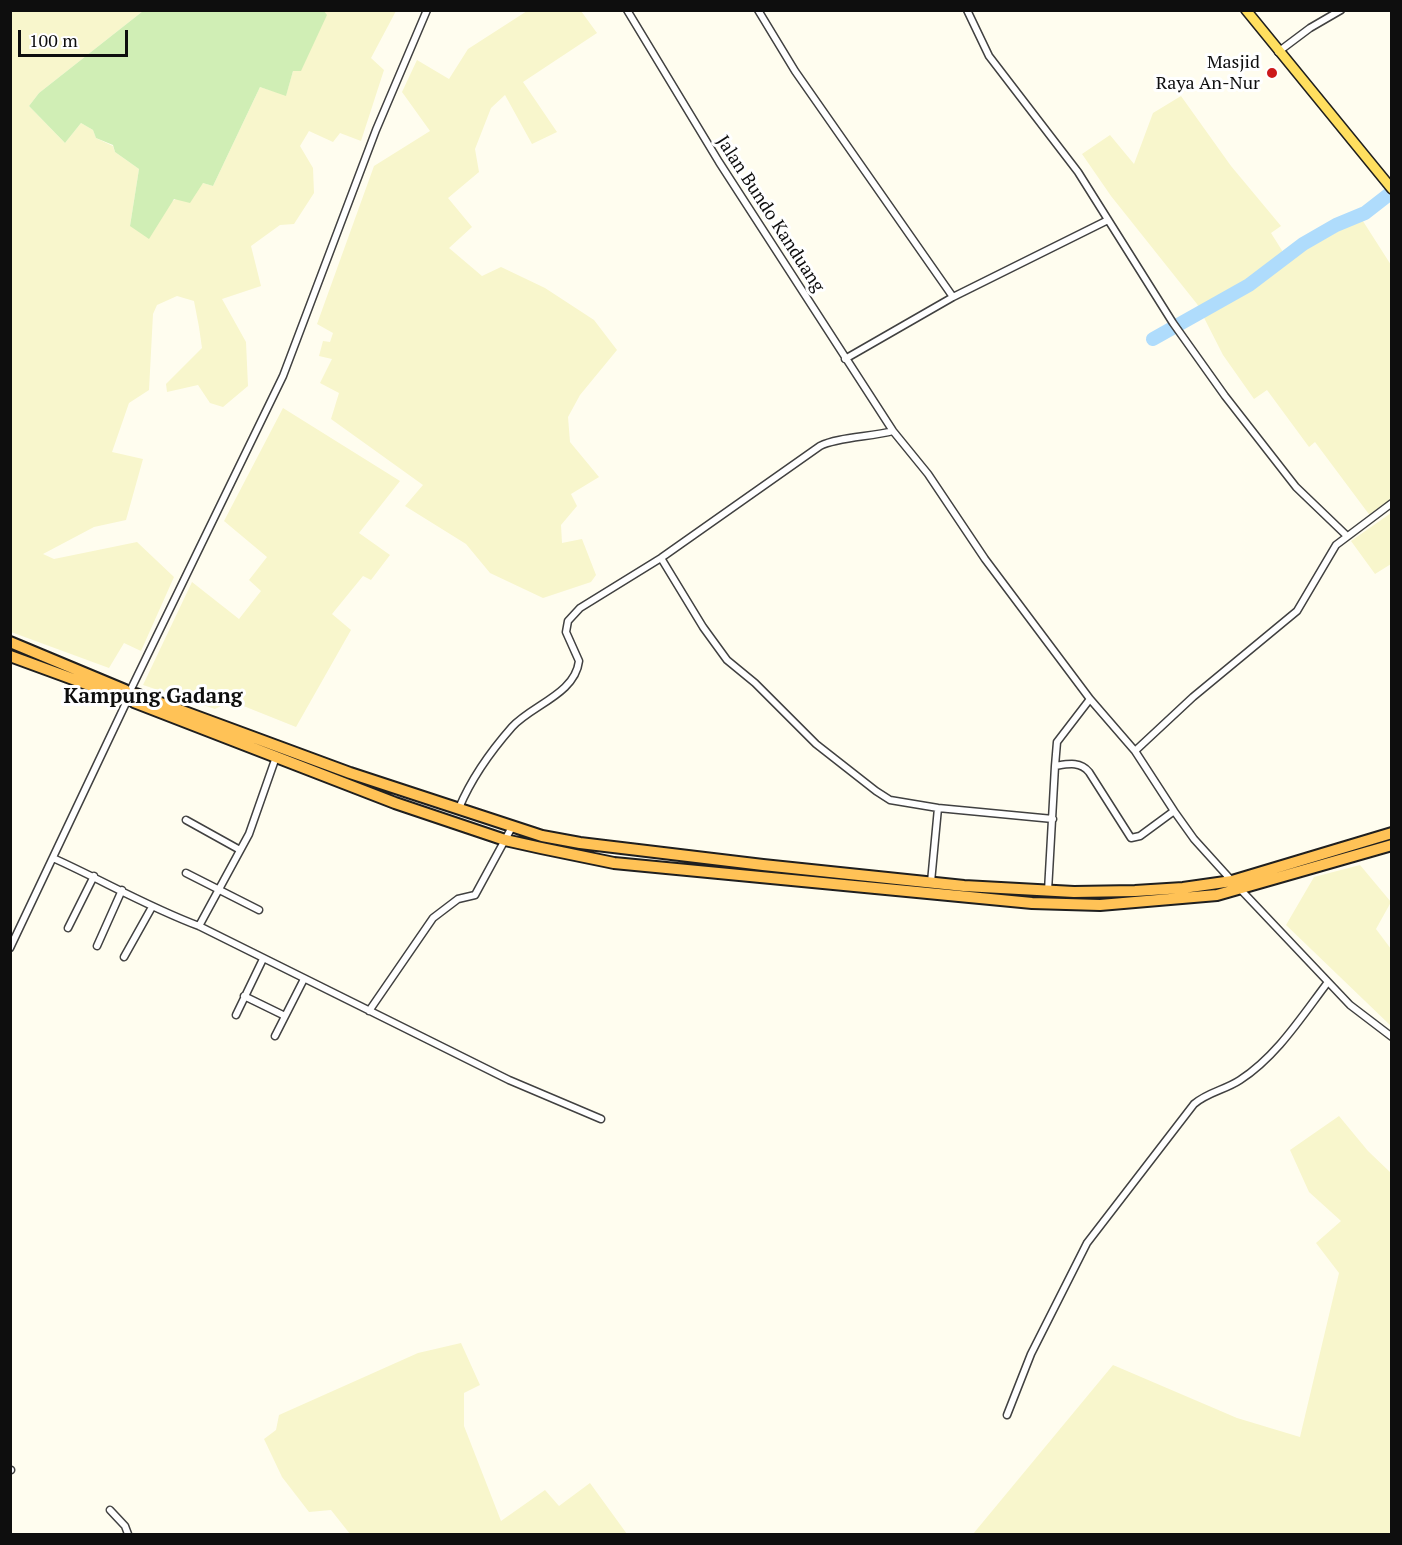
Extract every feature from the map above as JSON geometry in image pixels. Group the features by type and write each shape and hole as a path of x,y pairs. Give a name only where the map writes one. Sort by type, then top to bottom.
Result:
{"highway":[{"path":"10,642 129,696 395,803 506,840 614,863 761,879 1032,903 1100,905 1184,899 1241,890 1392,845"},
{"path":"10,656 512,827 580,843 931,882 1048,891 1100,892 1183,888 1232,881 1392,833"},
{"path":"761,879 763,865"},
{"path":"1100,892 1100,905"}],"main road":[{"path":"1246,10 1390,187"}],"street":[{"path":"10,948 279,386 376,130 427,10"},
{"name":"Jalan Bundo Kanduang","path":"627,10 718,162 893,431 928,474 985,559 1090,699 1135,751 1194,839 1232,881"},
{"path":"759,10 795,71 953,297"},
{"path":"967,10 989,56 1078,172 1173,323 1225,396 1296,487 1346,535"},
{"path":"1278,52 1310,28 1341,10"},
{"path":"845,359 953,297 1108,220"},
{"path":"459,808 483,762 511,729 572,681 579,661 566,632 571,617 591,600 661,558 820,446 833,441 861,439 893,431"},
{"path":"1135,751 1193,696 1297,611 1329,555 1346,535 1392,503"},
{"path":"661,558 718,650 816,744 885,797 938,808 1053,819"},
{"path":"1048,891 1057,742 1090,699"},
{"path":"199,926 249,834 276,757"},
{"path":"1055,766 1072,764 1084,766 1131,838 1140,836 1174,811"},
{"path":"931,882 938,808"},
{"path":"186,820 240,850"},
{"path":"369,1011 433,918 458,900 475,894 512,827"},
{"path":"53,858 122,890 152,908 199,926 509,1080 601,1119"},
{"path":"186,873 259,910"},
{"path":"68,928 94,876"},
{"path":"97,946 122,890"},
{"path":"1241,890 1350,1005 1392,1037"},
{"path":"124,957 152,908"},
{"path":"236,1015 263,959"},
{"path":"275,1036 304,979"},
{"path":"1007,1415 1031,1354 1095,1233 1116,1209 1194,1104 1203,1097 1239,1081 1273,1053 1328,982"},
{"path":"244,996 285,1016"},
{"path":"110,1510 125,1526 128,1534"}],"shaded area":[{"path":"10,11 143,11 39,93 29,106 65,143 81,123 93,130 96,138 113,146 115,152 139,169 130,226 203,183 213,186 260,87 286,95 293,71 301,70 326,15 324,11 396,11 371,58 384,70 361,141 340,133 333,142 309,131 300,146 313,168 314,193 294,224 280,225 251,246 261,286 222,299 246,342 248,386 223,407 210,403 198,385 167,392 166,384 202,348 194,301 177,296 157,305 153,314 149,390 129,403 112,452 143,459 126,520 94,527 43,554 54,559 137,542 174,577 141,651 124,643 109,668 11,632"},
{"path":"527,11 581,11 597,33 523,82 557,132 532,144 505,95 491,108 475,149 479,172 448,198 472,227 449,248 482,276 501,267 545,288 594,320 617,350 580,395 568,417 570,442 599,477 571,494 577,506 561,525 562,543 582,539 596,575 591,582 543,598 490,573 466,544 405,506 423,485 331,419 339,393 320,383 332,359 319,356 323,341 330,342 333,333 317,324 374,166 430,131 402,92 417,60 449,79 468,49"},
{"path":"1181,96 1231,166 1281,226 1271,233 1288,260 1361,218 1391,265 1391,502 1371,517 1315,442 1309,447 1267,390 1254,399 1223,355 1197,304 1111,196 1082,154 1110,135 1134,164 1153,113"},
{"path":"283,408 400,481 359,533 390,555 371,580 363,576 332,614 351,630 296,727 231,701 215,709 143,685 192,582 239,619 261,591 249,580 267,557 224,521"},
{"path":"1391,513 1391,564 1375,574 1351,541"},
{"path":"1360,865 1391,902 1376,929 1391,949 1391,1026 1286,925 1314,877"},
{"path":"1339,1116 1368,1151 1391,1173 1391,1534 973,1534 1113,1365 1237,1418 1300,1437 1339,1273 1316,1243 1341,1221 1309,1192 1290,1150"},
{"path":"461,1343 480,1385 464,1393 464,1426 501,1521 545,1490 559,1506 590,1483 627,1534 350,1534 331,1510 309,1512 282,1477 264,1439 276,1430 279,1415 418,1353"}],"green space":[{"path":"143,11 324,11 327,15 301,71 293,71 286,96 260,87 213,186 203,183 190,203 174,199 149,239 130,226 139,169 115,152 113,145 96,138 93,130 81,123 65,143 29,106 39,93"}],"waterway":[{"path":"1153,339 1249,285 1303,244 1336,225 1365,213 1392,192"}],"place":[{"name":"Masjid Raya An-Nur","path":"1272,73"}],"district":[{"name":"Kampung Gadang","path":"153,697"}]}
